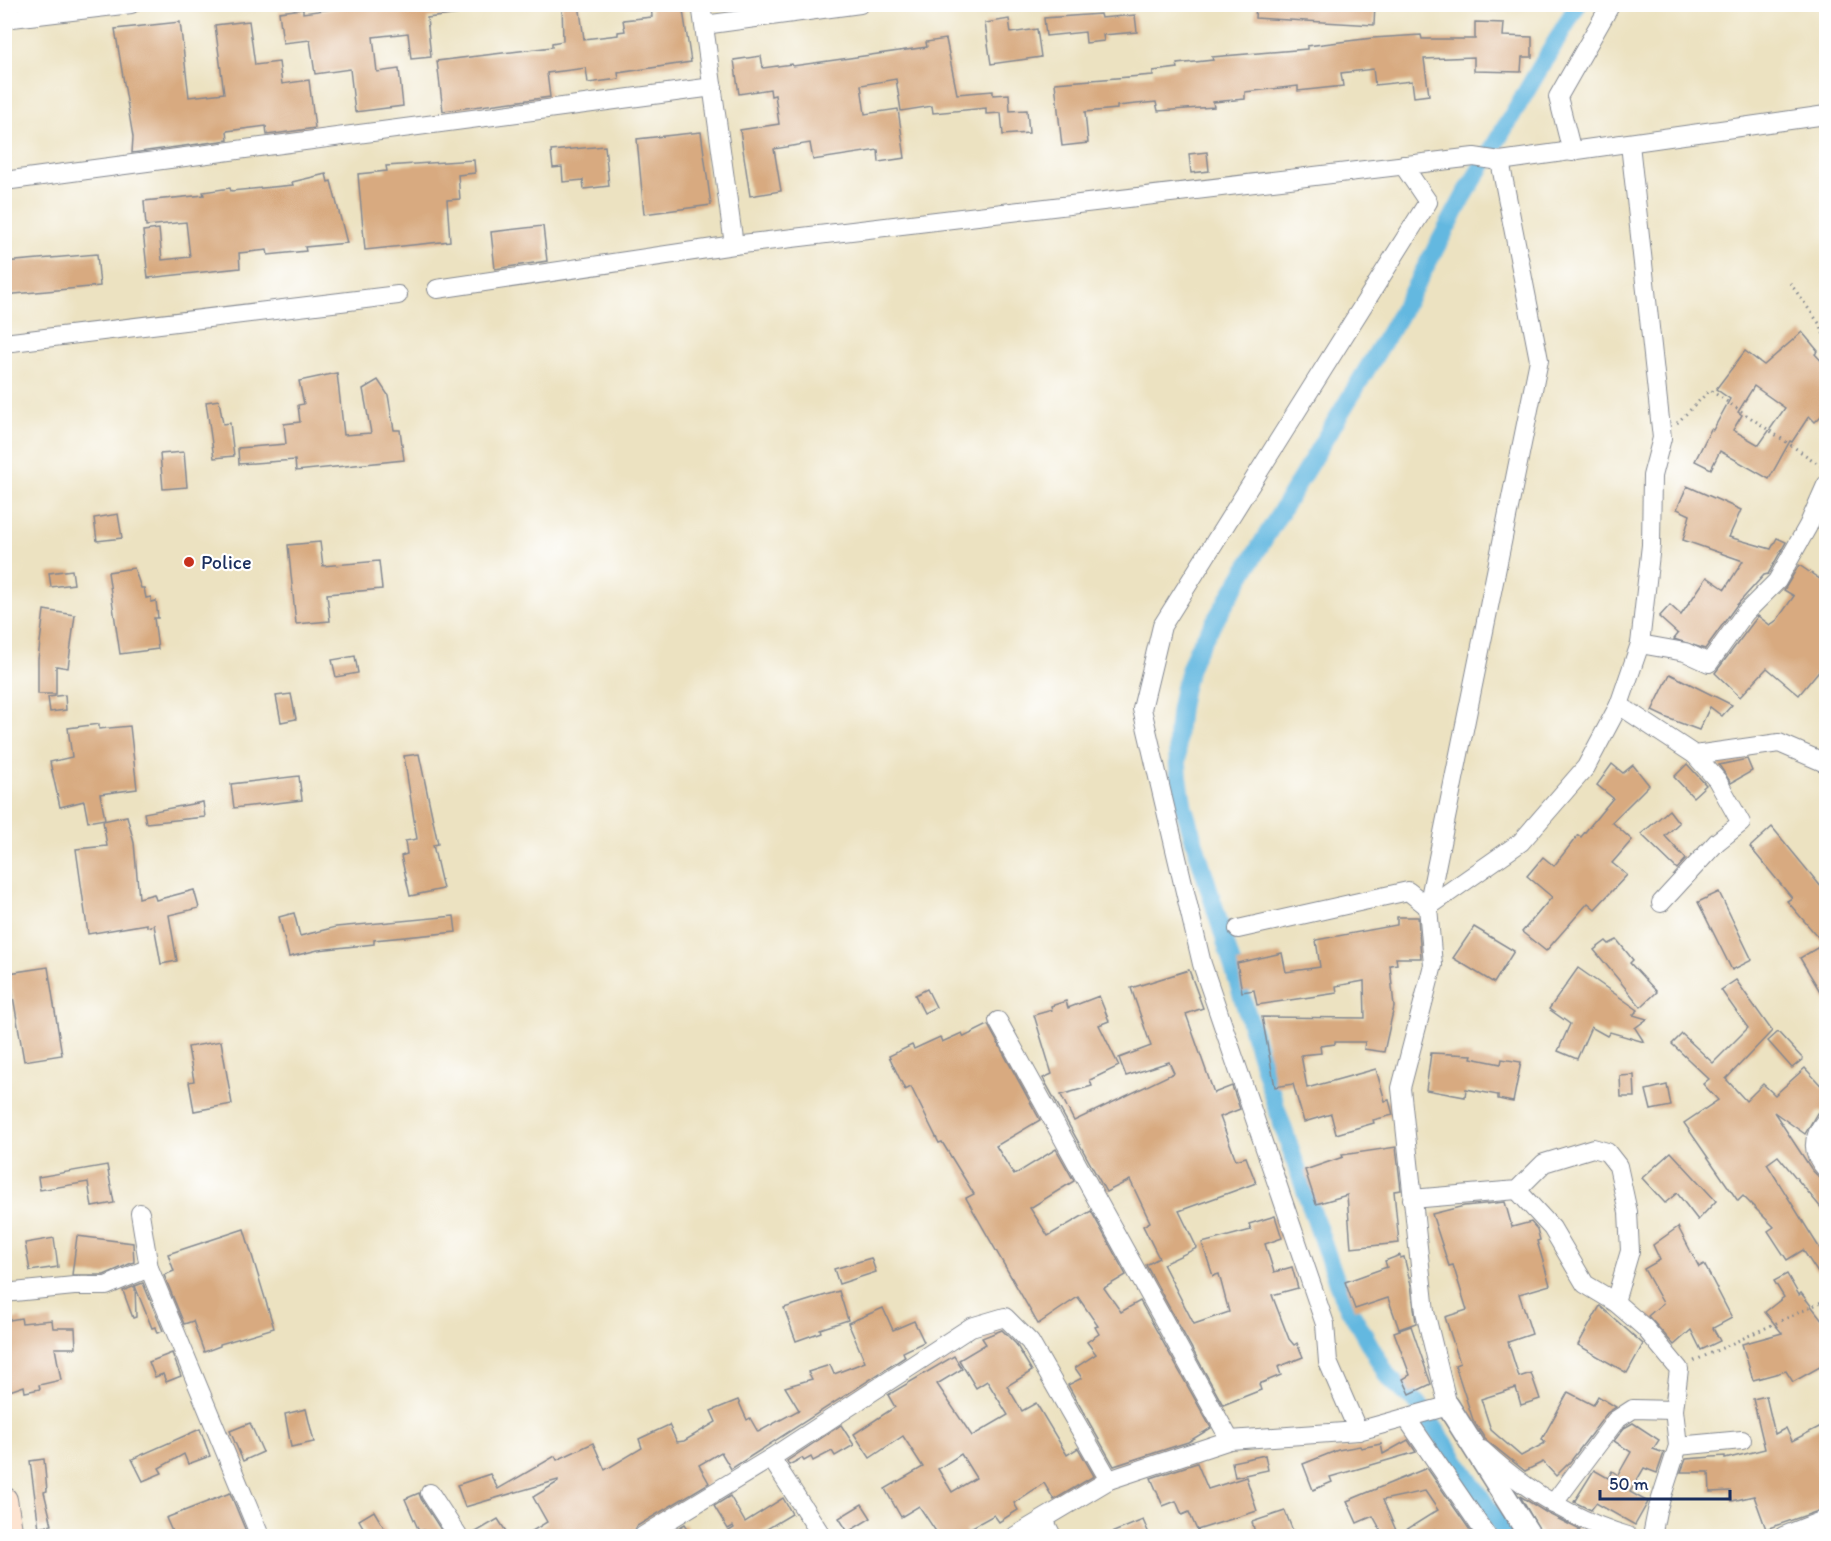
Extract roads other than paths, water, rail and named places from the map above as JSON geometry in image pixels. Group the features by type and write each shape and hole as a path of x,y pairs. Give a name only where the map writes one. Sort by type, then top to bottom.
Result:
{"main road":[{"path":"4,1500 10,1536"}],"street":[{"path":"4,19 130,4"},
{"path":"701,4 734,245"},
{"path":"704,25 860,4"},
{"path":"1572,152 1558,97 1611,4"},
{"path":"4,181 713,87"},
{"path":"437,289 734,245 1474,157 1500,161 1827,115"},
{"path":"1428,908 1521,842 1586,767 1619,705 1640,644 1651,545 1652,476 1662,438 1630,144"},
{"path":"1500,161 1539,360 1428,908 1433,965 1401,1088 1425,1312 1438,1409 1497,1464 1553,1504 1593,1526 1628,1536"},
{"path":"1358,1431 1328,1362 1325,1324 1202,964 1142,709 1162,626 1428,202 1403,165"},
{"path":"4,343 398,295"},
{"path":"1640,644 1685,652 1709,663 1745,613 1777,581 1808,526 1827,485"},
{"path":"1619,705 1695,756 1717,780 1741,823 1717,842 1661,903"},
{"path":"1695,756 1779,743 1825,763"},
{"path":"1238,929 1408,891 1428,908"},
{"path":"998,1021 1230,1440"},
{"path":"1827,1120 1816,1133 1813,1146 1821,1163 1827,1169"},
{"path":"1412,1199 1517,1190 1544,1162 1593,1148 1607,1152 1618,1166 1628,1212 1630,1251 1615,1302"},
{"path":"1517,1190 1552,1228 1585,1284 1615,1302 1645,1328 1679,1369 1674,1410 1678,1446 1657,1511 1652,1536"},
{"path":"140,1213 149,1268 260,1536"},
{"path":"4,1293 74,1286 106,1286 149,1268"},
{"path":"643,1536 771,1458 971,1327 1005,1317 1030,1342 1109,1480"},
{"path":"1016,1536 1109,1480 1230,1440 1358,1431 1438,1409"},
{"path":"1553,1504 1616,1420 1633,1409 1674,1410"},
{"path":"1407,1419 1487,1536"},
{"path":"1463,1432 1530,1536"},
{"path":"1678,1446 1742,1440"},
{"path":"771,1458 822,1536"},
{"path":"430,1493 458,1536"},
{"path":"1784,1536 1827,1519"},
{"path":"1044,1520 1052,1536"}],"waterway":[{"path":"1507,1536 1420,1406 1388,1377 1341,1294 1276,1107 1184,808 1177,748 1183,690 1196,652 1399,316 1463,198 1578,4"}],"place":[{"name":"Police","path":"189,562"}]}
